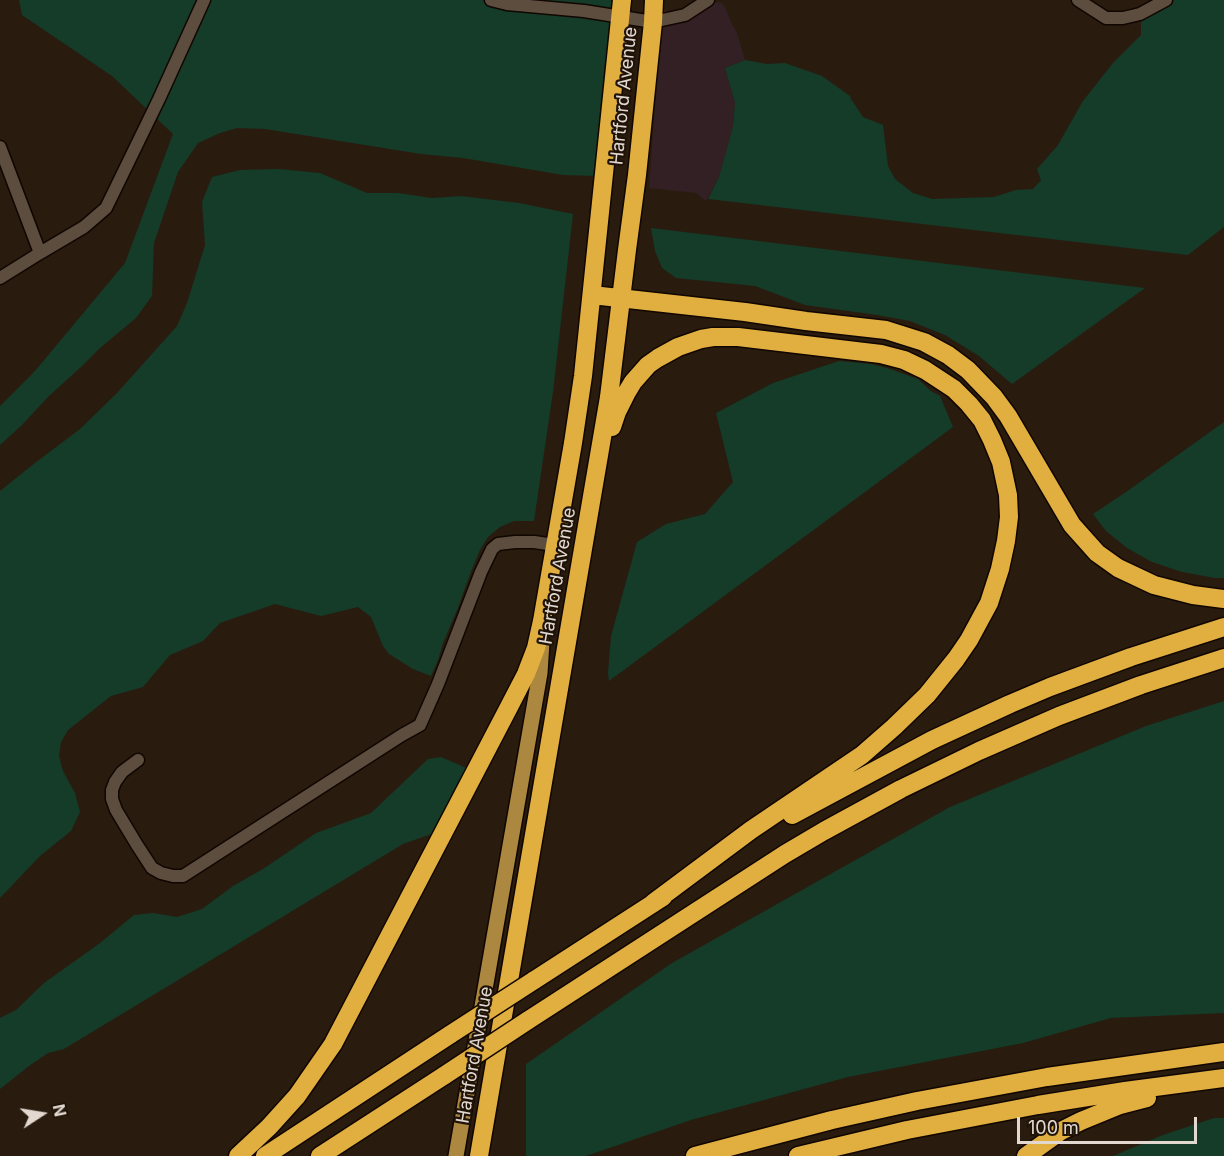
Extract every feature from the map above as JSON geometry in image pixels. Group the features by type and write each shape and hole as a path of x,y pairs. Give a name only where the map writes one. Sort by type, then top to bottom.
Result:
{"highway":[{"name":"Hartford Avenue","path":"478,1156 609,397 638,175 654,0"},
{"name":"Hartford Avenue","path":"544,612 580,394 621,9"},
{"path":"592,295 886,330 937,348 968,370 994,397 1072,525 1097,553 1118,568 1154,585 1193,595 1224,599"},
{"path":"595,483 617,412 640,373 658,358 678,347 701,339 726,336 881,354 904,360 925,370 954,389 982,420 1001,462 1008,495 1008,528 1004,555 989,603 969,640 927,694 911,712 862,755 751,830 653,903"},
{"path":"238,1156 297,1096 322,1062 344,1026 522,682 536,648 544,612"},
{"path":"265,1156 653,903 817,801 932,740 1050,687 1131,657 1224,627"},
{"path":"320,1156 785,854 901,789 1059,716 1141,685 1224,658"},
{"path":"695,1156 917,1101 1047,1077 1224,1052"},
{"path":"798,1156 875,1137 1016,1109 1082,1097 1224,1078"},
{"path":"1026,1156 1061,1131 1110,1109 1162,1095 1224,1084"}],"main road":[{"name":"Hartford Avenue","path":"456,1156 540,673 544,612"}],"lane":[{"path":"0,278 84,227 106,208 204,0"},
{"path":"491,0 585,11 621,9 653,22 685,15 708,0"},
{"path":"1078,0 1106,18 1123,18 1140,14 1166,0"},
{"path":"0,147 40,253"},
{"path":"138,760 122,772 115,782 112,799 116,810 152,867 161,873 183,876 420,725 492,549 498,544 515,542 555,545"}],"shaded area":[{"path":"712,2 722,3 726,9 737,33 745,60 725,68 735,103 733,126 719,177 706,201 696,193 649,188 662,10 670,11"}],"green space":[{"path":"19,0 620,0 598,176 563,175 265,129 237,128 220,133 198,143 178,172 154,243 152,296 136,318 100,348 0,445 0,406 35,371 125,263 173,134 112,76 22,15"},
{"path":"1151,0 1224,0 1224,227 1188,255 708,199 719,177 733,126 735,103 725,68 745,60 767,64 785,63 822,76 850,96 863,117 883,125 888,166 895,179 913,193 932,199 994,197 1016,190 1033,189 1041,180 1037,169 1058,145 1083,101 1113,63 1141,35 1141,23"},
{"path":"279,169 320,173 367,193 398,193 432,198 461,196 519,203 573,214 553,392 534,521 514,521 500,527 488,537 472,569 431,676 413,669 389,654 383,646 371,617 358,607 321,616 275,604 220,623 203,641 170,655 143,687 111,696 68,730 61,742 59,756 63,771 75,793 80,812 71,831 40,856 0,898 0,491 80,429 117,393 177,326 187,303 205,245 202,202 212,177 240,170"},
{"path":"651,228 1145,288 1012,384 979,356 945,335 910,321 805,305 755,286 676,278 662,268 655,251"},
{"path":"839,361 871,364 918,379 940,396 953,427 609,681 611,636 637,542 666,524 705,514 733,482 716,413 773,383"},
{"path":"1224,422 1224,578 1182,572 1152,562 1127,548 1106,531 1093,514"},
{"path":"1224,701 1224,1013 1111,1018 1023,1043 848,1077 691,1120 586,1156 526,1156 526,1064 672,963 950,807 1146,726"},
{"path":"441,757 471,770 440,831 403,844 64,1049 48,1053 0,1089 0,1018 16,1010 44,983 100,943 134,915 153,913 177,917 202,909 233,886 263,869 316,833 371,813 428,759"},
{"path":"1214,1118 1224,1118 1224,1156 1113,1156 1163,1135"}]}
